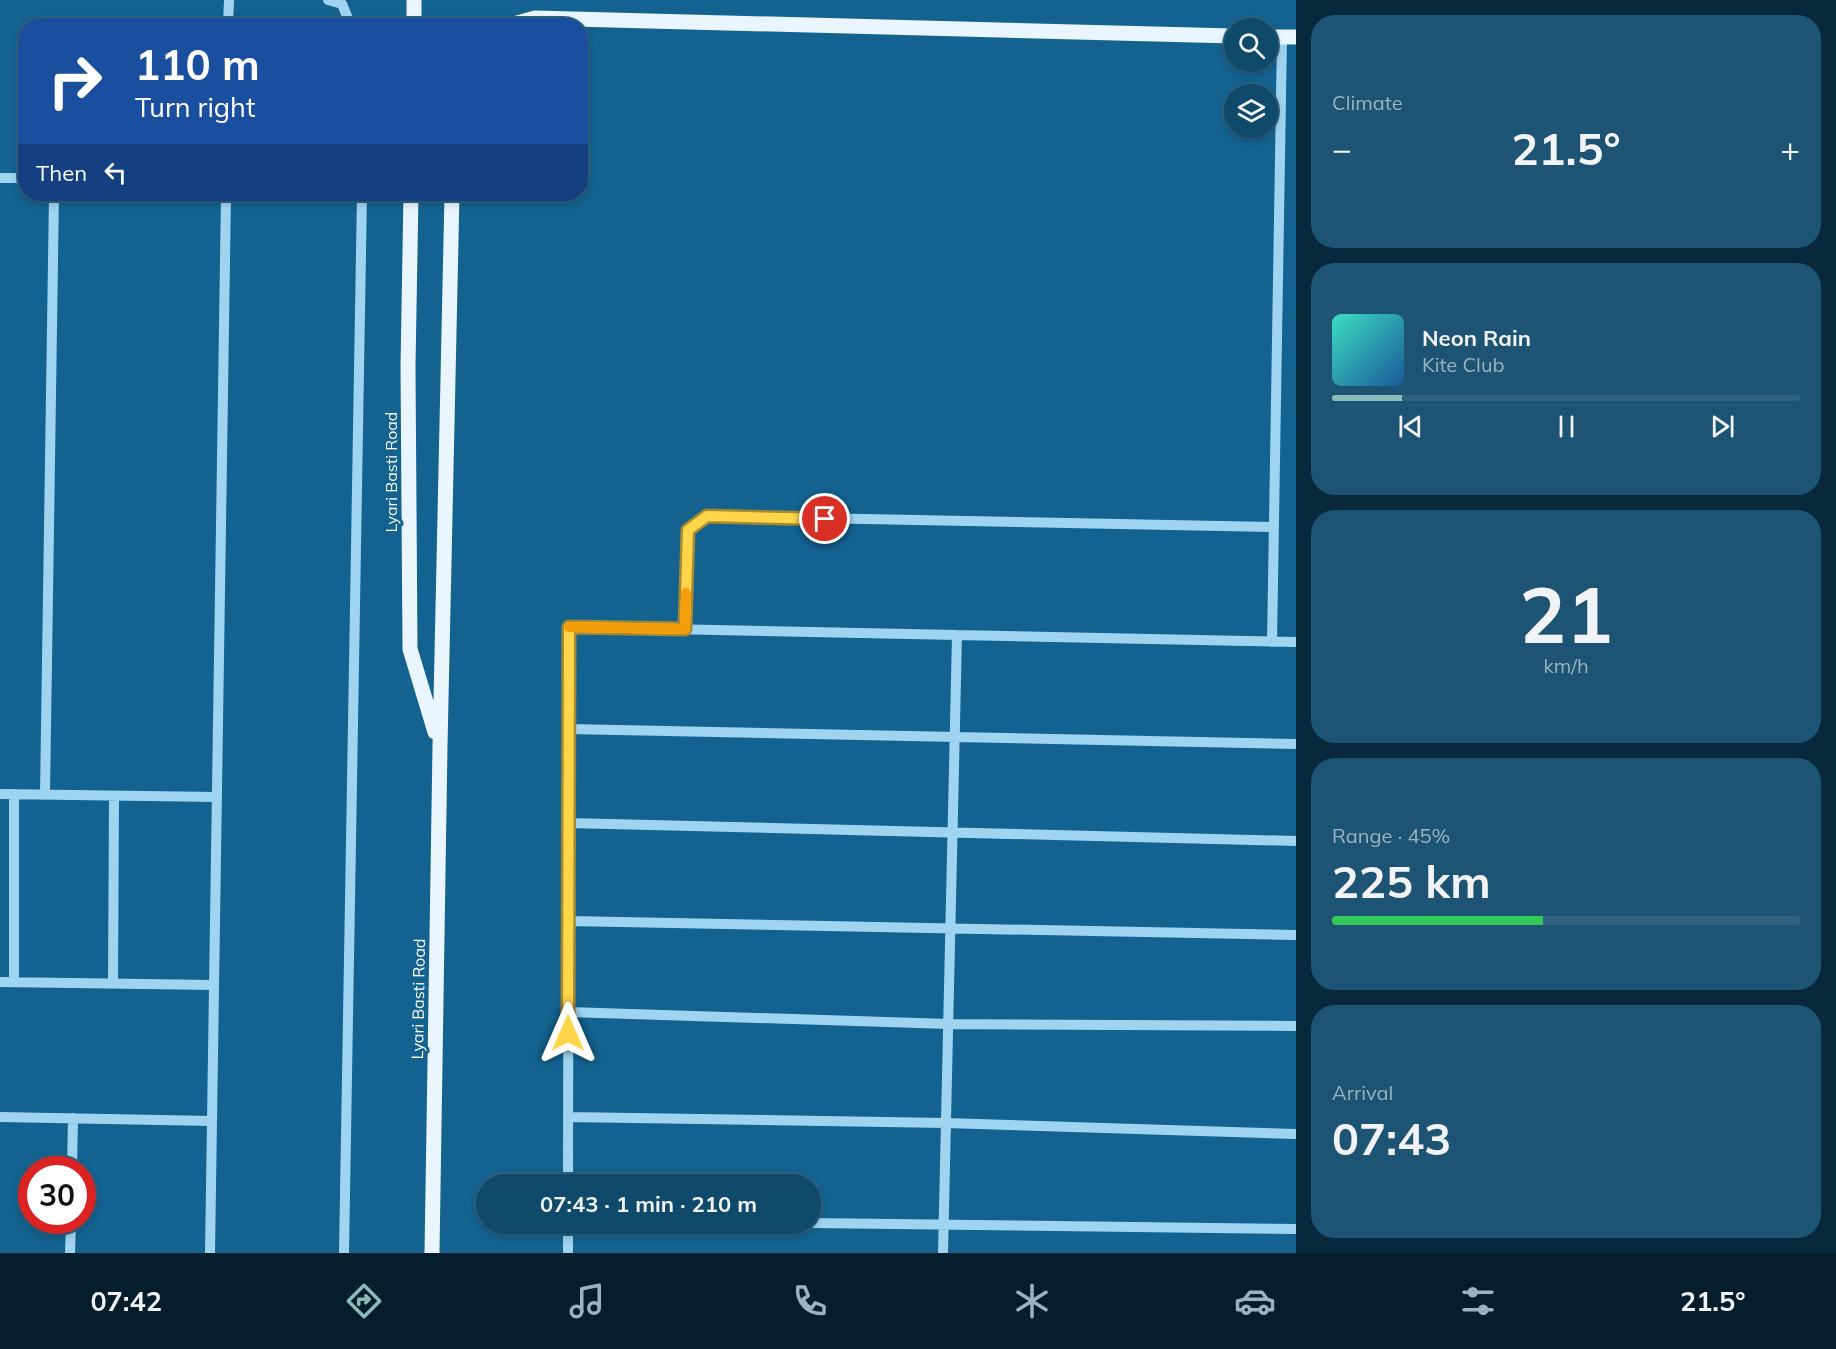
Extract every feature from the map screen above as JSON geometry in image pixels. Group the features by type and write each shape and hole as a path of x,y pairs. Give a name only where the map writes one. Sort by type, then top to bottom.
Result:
{"main road":[{"path":"414,0 414,18"},
{"path":"588,19 1224,36"},
{"name":"Lyari Basti Road","path":"411,201 408,366 410,649 440,746"},
{"name":"Lyari Basti Road","path":"432,1253 452,201"}],"street":[{"path":"228,18 229,0"},
{"path":"327,0 342,4 348,18"},
{"path":"1272,642 1282,37"},
{"path":"0,178 18,178"},
{"path":"45,795 54,201"},
{"path":"210,1253 226,201"},
{"path":"344,1253 362,201"},
{"path":"685,629 688,530 707,516 1274,527"},
{"path":"568,1174 569,627 1296,642"},
{"path":"943,1253 957,635"},
{"path":"568,729 1296,744"},
{"path":"0,794 217,797"},
{"path":"14,794 14,982"},
{"path":"113,984 114,795"},
{"path":"568,823 1296,841"},
{"path":"568,921 1296,935"},
{"path":"0,982 214,986"},
{"path":"568,1012 949,1024 1296,1026"},
{"path":"568,1117 946,1123 1296,1134"},
{"path":"0,1118 212,1121"},
{"path":"72,1156 73,1119"},
{"path":"821,1223 1296,1229"},
{"path":"70,1253 71,1234"},
{"path":"568,1234 568,1253"}],"slow traffic":[{"path":"569,627 685,629 686,593"}],"route":[{"path":"568,1033 569,627 685,629 688,530 707,516 825,519"}]}
